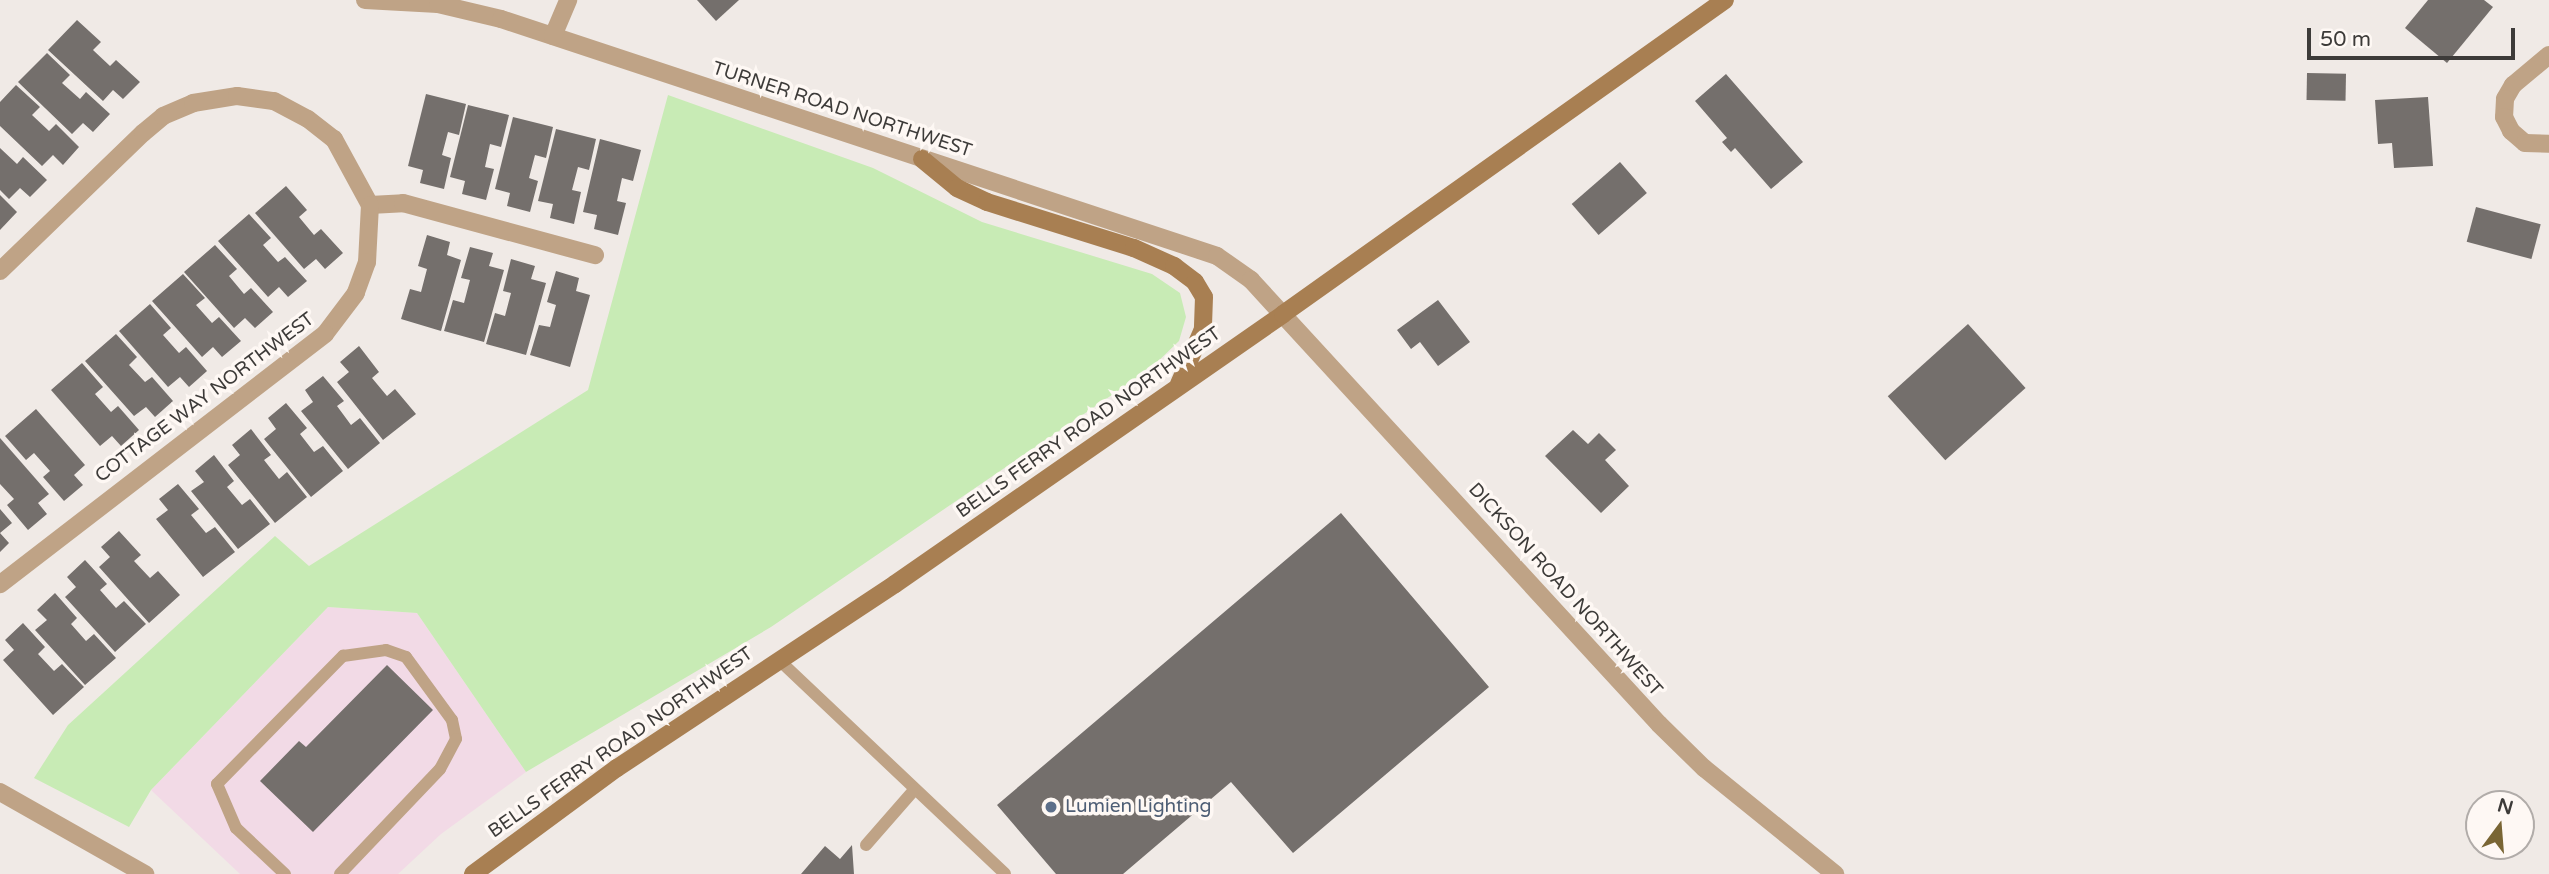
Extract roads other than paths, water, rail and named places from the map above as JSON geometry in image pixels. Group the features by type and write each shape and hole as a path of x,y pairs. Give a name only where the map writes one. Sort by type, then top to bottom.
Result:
{"main road":[{"name":"BELLS FERRY ROAD NORTHWEST","path":"472,874 617,768 1283,314 1725,0"},
{"path":"922,159 957,188 987,202 1134,248 1174,266 1195,282 1204,297 1203,329 1176,388"}],"street":[{"name":"TURNER ROAD NORTHWEST","path":"365,0 461,8 1217,256 1251,280 1283,314"},
{"path":"553,36 568,0"},
{"path":"2549,55 2514,85 2505,99 2504,117 2511,131 2525,143 2549,144"},
{"path":"0,271 163,116 193,103 237,96 274,101 308,119 334,139 370,205 403,203 595,255"},
{"name":"COTTAGE WAY NORTHWEST","path":"0,584 325,334 356,293 367,262 370,205"},
{"name":"DICKSON ROAD NORTHWEST","path":"1283,314 1659,724 1735,794 1835,874"},
{"path":"0,792 145,874"}],"lane":[{"path":"285,874 236,828 217,784 342,656 386,650 406,657 452,720 456,739 440,769 340,874"},
{"path":"779,660 1005,874"},
{"path":"866,845 915,789"}],"place":[{"name":"Lumien Lighting","path":"1051,807"}]}
